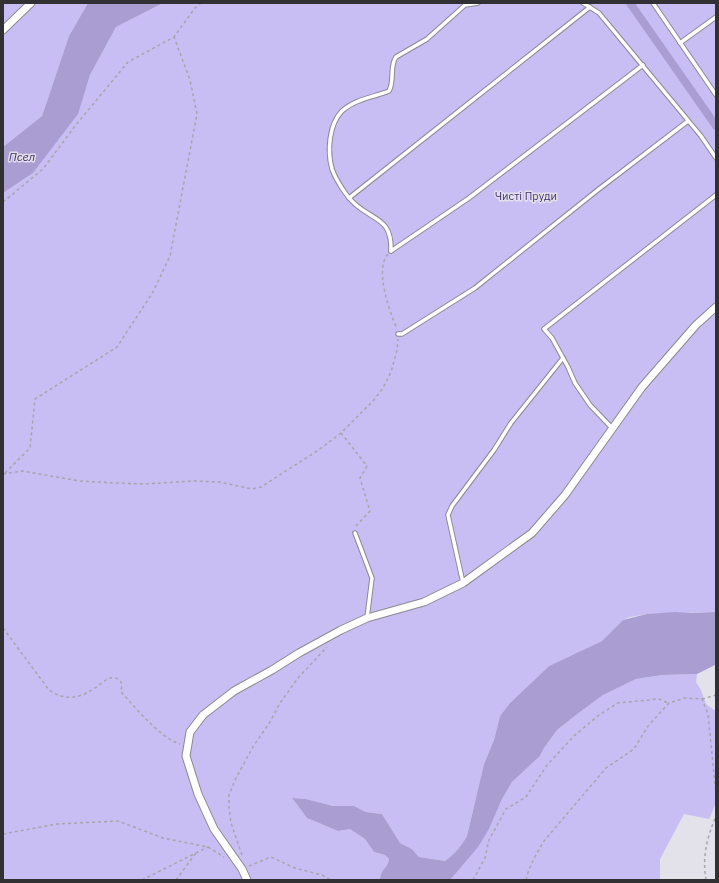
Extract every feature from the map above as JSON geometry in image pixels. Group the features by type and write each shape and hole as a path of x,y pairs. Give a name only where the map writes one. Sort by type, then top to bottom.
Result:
{"street":[{"path":"3,30 31,3"},
{"path":"247,880 242,869 214,829 198,794 186,756 190,732 203,715 234,691 341,630 367,618 424,602 463,583 532,533 565,495 642,387 696,326 716,307"}],"lane":[{"path":"391,251 392,243 388,231 382,222 354,204 339,182 331,165 330,148 333,124 338,115 349,106 363,99 390,91 392,86 392,62 396,57 427,39 465,5 478,3"},
{"path":"583,3 599,13 643,65 716,158"},
{"path":"653,3 716,95"},
{"path":"349,198 590,7"},
{"path":"680,42 716,18"},
{"path":"391,251 469,198 643,65"},
{"path":"398,334 402,334 410,330 475,288 599,189 688,121"},
{"path":"613,429 590,405 575,383 552,338 544,329 716,195"},
{"path":"463,583 448,515 452,506 494,450 511,423 563,358"},
{"path":"354,533 372,578 367,618"}],"path":[{"path":"3,202 43,169 75,126 128,62 174,37 195,8 201,3"},
{"path":"3,474 30,448 35,399 117,347 153,292 170,256 196,114 190,80 174,37"},
{"path":"3,474 22,471 80,481 144,484 194,481 219,482 252,489 261,487 317,451 340,433 373,401 383,388 391,372 397,350 398,334 385,297 383,282 383,268 386,256 391,251"},
{"path":"340,433 366,466 360,478 370,512 355,526 354,533"},
{"path":"3,628 49,690 64,697 80,696 106,680 114,678 120,680 122,685 121,692 165,736 173,741 188,745"},
{"path":"327,646 298,678 280,703 270,722 254,745 236,778 229,795 229,807 231,823 242,853 242,869 271,857 295,868 322,875 331,880"},
{"path":"526,880 528,872 544,841 606,768 634,749 648,726 669,703 685,698 702,699 716,695"},
{"path":"474,880 485,858 489,840 506,809 526,797 547,765 574,736 599,715 618,703 659,698 669,703"},
{"path":"702,699 708,714 716,794"},
{"path":"706,880 704,866 708,835 716,816"},
{"path":"3,834 57,824 118,821 163,838 208,846 225,858"},
{"path":"142,880 208,846"},
{"path":"176,880 197,852"}],"green space":[{"path":"3,3 88,3 69,36 42,116 3,147"},
{"name":"Чисті Пруди","path":"163,3 716,3 716,612 647,614 630,617 623,620 602,641 549,666 510,703 500,716 494,740 484,764 467,836 458,850 445,861 419,857 412,849 400,843 382,814 366,812 354,806 333,806 306,799 292,798 307,818 338,831 350,829 365,839 374,852 385,855 389,859 380,880 3,880 3,193 33,173 77,114 90,75 116,27"},
{"path":"697,674 696,682 701,690 706,704 714,710 716,709 716,803 709,819 684,814 660,859 660,880 450,880 489,829 502,799 512,782 540,756 557,730 603,695 636,679 662,675"}],"water":[{"name":"Псел","path":"88,3 163,3 116,27 90,75 78,114 33,173 3,193 3,147 42,116 69,36"},
{"path":"716,612 715,665 697,674 662,675 636,679 603,695 557,730 540,756 512,782 502,799 489,829 478,847 450,880 380,880 389,859 385,855 374,852 365,839 350,829 338,831 307,818 292,798 306,799 333,806 354,806 366,812 382,814 400,843 412,849 419,857 445,861 458,850 467,836 484,764 494,740 500,716 510,703 549,666 602,641 623,620 647,614"}],"waterway":[{"path":"630,3 716,126"}]}
